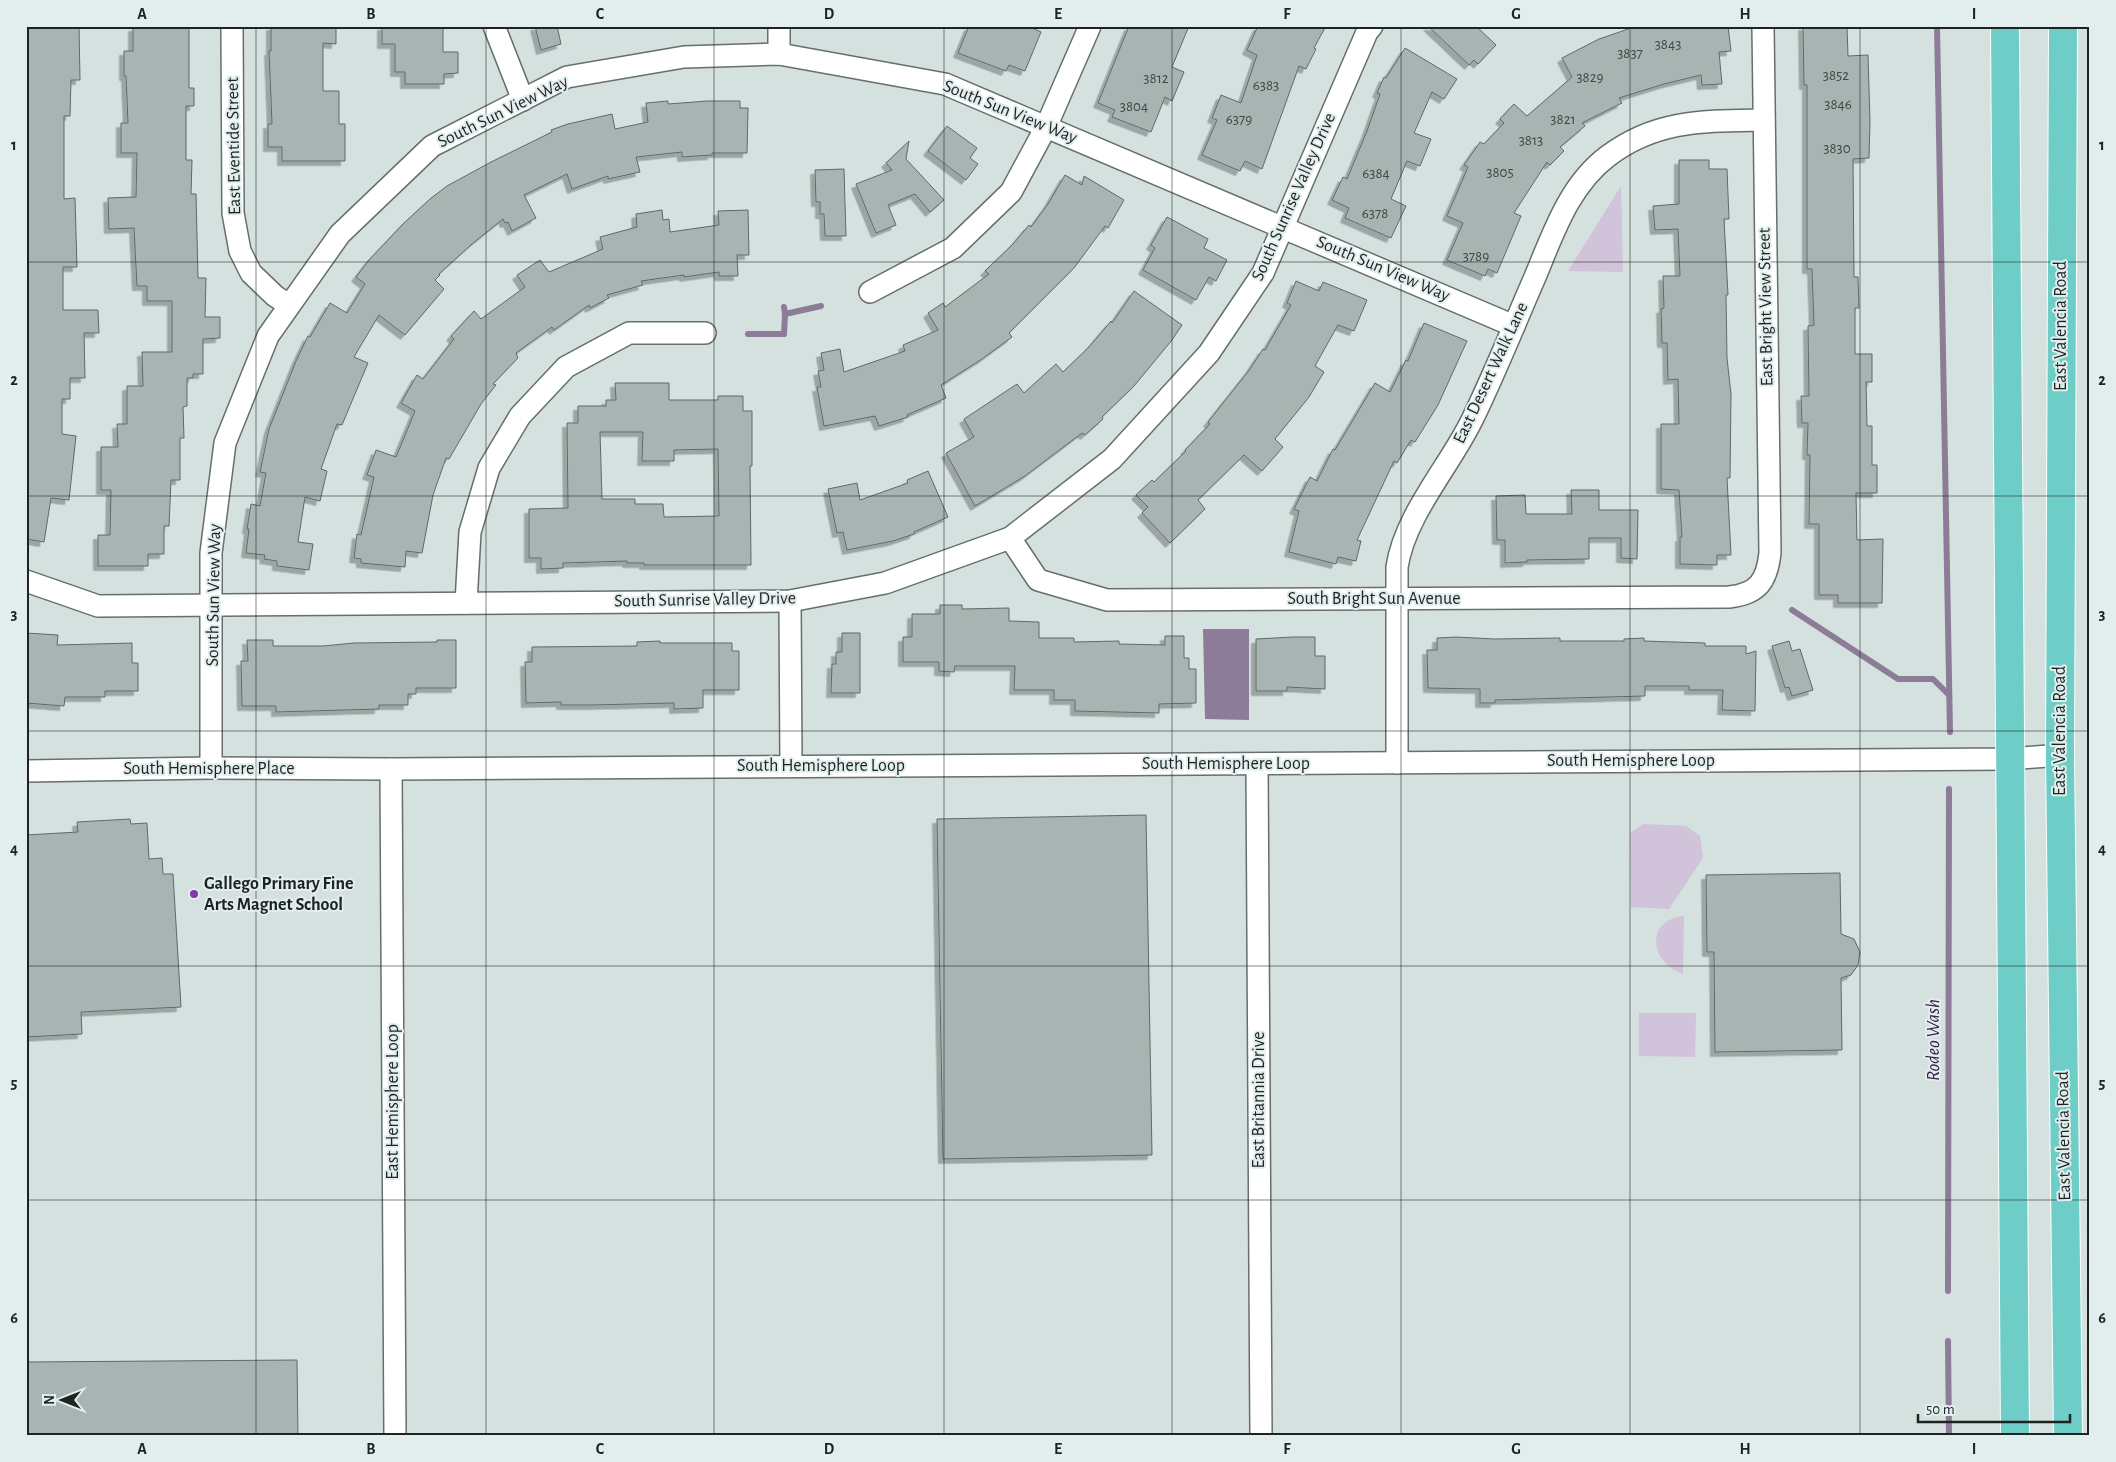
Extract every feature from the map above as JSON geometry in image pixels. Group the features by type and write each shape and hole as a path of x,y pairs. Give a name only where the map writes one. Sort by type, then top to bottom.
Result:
{"main road":[{"path":"2004,26 2014,1436"},
{"name":"East Valencia Road","path":"2063,26 2060,755 2068,1436"}],"street":[{"name":"East Eventide Street","path":"232,26 233,213 240,251 251,273 275,296 289,305"},
{"path":"494,26 524,100"},
{"path":"779,26 779,54"},
{"path":"870,292 953,248 1011,192 1046,126 1090,26"},
{"name":"South Sunrise Valley Drive","path":"26,581 98,606 790,601 885,583 1010,538 1112,459 1209,353 1263,273 1367,32 1372,26"},
{"name":"East Bright View Street","path":"1763,26 1770,553 1765,576 1765,588"},
{"name":"South Sun View Way","path":"211,768 211,553 224,443 268,336 340,234 432,146 568,77 684,57 779,54 945,84 1283,226 1514,326"},
{"name":"East Desert Walk Lane","path":"1397,763 1398,568 1400,550 1414,519 1468,427 1560,219 1580,184 1608,156 1637,138 1664,127 1703,121 1764,120"},
{"path":"466,604 470,532 489,468 520,416 566,367 629,333 705,333"},
{"name":"South Bright Sun Avenue","path":"1010,538 1038,580 1107,600 1729,597 1765,588"},
{"path":"790,601 791,766"},
{"name":"South Hemisphere Loop","path":"391,769 2010,759 2060,755"},
{"name":"East Britannia Drive","path":"1257,764 1261,1436"},
{"name":"South Hemisphere Place","path":"26,771 211,768 391,769"},
{"name":"East Hemisphere Loop","path":"391,769 395,1436"}],"shaded area":[{"path":"1621,186 1623,272 1568,271"},
{"path":"1203,629 1249,629 1249,720 1205,719"},
{"path":"1643,824 1686,826 1700,836 1703,858 1669,909 1631,907 1630,833"},
{"path":"1684,916 1683,974 1672,969 1664,961 1658,952 1656,942 1657,933 1662,925 1671,919"},
{"path":"1639,1013 1696,1013 1695,1057 1639,1056"}],"building":[{"path":"26,26 79,26 80,80 71,80 70,116 64,116 64,199 75,198 77,267 63,267 63,310 98,310 99,333 84,333 85,378 70,378 70,399 62,399 62,434 76,436 69,500 51,498 44,542 26,539"},
{"path":"189,26 189,88 194,88 194,106 186,106 186,160 192,160 191,194 196,194 198,278 206,278 205,317 220,317 220,338 203,339 203,374 193,374 193,378 187,378 187,406 183,407 184,438 180,438 180,480 171,480 169,526 164,526 164,554 148,554 148,566 98,566 98,535 110,535 111,490 101,490 101,447 118,447 117,424 127,424 127,386 143,386 142,352 172,352 172,301 147,301 147,286 137,286 134,228 109,229 108,198 136,197 137,153 121,153 121,123 128,123 124,51 133,51 133,27"},
{"path":"271,26 336,26 336,44 323,43 323,91 339,91 339,124 345,124 345,161 282,161 282,147 268,147 268,124 272,124 269,51 271,51"},
{"path":"382,26 443,26 443,52 458,52 458,73 444,74 444,84 405,84 405,72 395,72 395,44 382,44"},
{"path":"535,26 557,26 561,44 541,50"},
{"path":"969,26 1028,26 1041,32 1025,71 1009,65 1006,71 958,53"},
{"path":"1129,26 1189,26 1172,67 1184,72 1172,101 1165,97 1151,132 1112,117 1115,110 1098,103"},
{"path":"1258,26 1326,26 1314,48 1316,49 1306,69 1299,66 1262,169 1245,161 1240,171 1202,155 1217,120 1212,118 1221,95 1241,103 1257,55 1247,50"},
{"path":"1428,26 1476,26 1496,45 1478,64 1474,60 1469,65"},
{"path":"1637,26 1728,26 1731,51 1719,52 1722,84 1702,85 1701,75 1619,98 1622,103 1582,123 1585,126 1560,147 1564,151 1550,165 1547,162 1514,213 1521,216 1497,273 1488,269 1485,276 1447,260 1463,223 1447,216 1468,167 1464,165 1480,142 1484,144 1504,123 1500,119 1514,104 1527,116 1572,77 1562,58 1599,39"},
{"path":"1803,26 1847,26 1848,56 1868,55 1869,158 1853,159 1854,277 1858,277 1859,308 1855,308 1855,354 1872,354 1872,382 1866,382 1867,426 1872,426 1872,465 1877,465 1877,493 1856,493 1857,540 1883,539 1882,603 1838,603 1838,595 1819,595 1819,524 1809,524 1810,455 1807,455 1808,423 1802,423 1801,396 1809,396 1808,326 1814,325 1812,269 1807,269 1807,85 1804,85"},
{"path":"1405,48 1457,79 1444,99 1432,92 1414,133 1431,139 1420,166 1407,161 1391,199 1406,206 1391,238 1345,218 1349,208 1332,200 1343,177 1347,179 1367,131 1380,94 1377,93 1384,77 1386,78"},
{"path":"668,101 668,104 740,101 740,108 748,108 747,153 712,153 712,155 682,157 682,152 636,157 640,172 608,179 608,176 572,189 567,174 524,195 536,218 512,231 508,222 505,223 503,219 439,274 435,280 444,289 405,335 379,315 354,357 368,363 342,425 337,424 321,469 327,471 320,501 305,497 298,542 313,544 309,570 277,566 277,561 264,559 265,555 246,553 251,504 260,506 266,473 260,472 269,429 296,361 308,336 310,337 330,303 347,313 365,284 356,277 369,260 404,223 447,186 552,132 551,130 612,114 615,129 648,122 646,103"},
{"path":"947,126 977,148 970,158 978,164 966,180 928,151"},
{"path":"909,141 906,159 944,200 930,212 915,194 888,205 896,225 876,233 856,184 892,170 886,163"},
{"path":"1679,160 1709,160 1709,169 1727,169 1729,219 1724,219 1728,295 1726,295 1727,358 1731,394 1730,478 1727,478 1731,555 1717,555 1717,565 1680,564 1680,537 1682,537 1679,490 1661,489 1661,424 1679,424 1678,379 1668,380 1667,343 1662,343 1661,309 1664,308 1663,276 1680,276 1678,229 1655,230 1653,206 1679,204"},
{"path":"844,169 846,236 825,236 824,214 820,214 820,202 816,202 815,170"},
{"path":"1065,175 1082,185 1084,176 1124,200 1108,228 1105,226 1074,268 1009,333 1012,337 941,385 946,398 907,415 908,417 879,426 875,416 824,426 817,387 821,387 818,371 824,370 821,353 840,349 844,372 905,351 903,345 938,330 928,313 943,303 945,307 989,274 985,271 1013,244 1029,225 1031,227 1048,204"},
{"path":"662,210 663,220 669,219 670,232 719,225 718,211 748,210 749,255 737,255 738,276 719,276 719,272 641,281 643,285 607,295 609,298 590,308 589,305 554,330 552,327 516,353 518,358 493,384 496,385 481,404 449,459 446,458 433,495 422,553 406,551 405,567 361,563 361,559 354,558 357,534 361,535 374,477 367,475 376,450 396,457 415,411 401,403 417,375 423,379 454,339 451,336 474,311 481,319 525,287 517,275 540,260 549,272 603,249 600,237 637,227 636,214"},
{"path":"1167,217 1208,239 1204,248 1227,260 1216,281 1209,277 1196,300 1143,270 1155,248 1151,245"},
{"path":"1296,281 1319,291 1323,282 1367,300 1354,331 1338,325 1315,366 1324,372 1309,397 1275,439 1283,447 1262,471 1244,455 1198,500 1205,509 1170,543 1142,513 1148,507 1136,495 1152,480 1154,482 1210,424 1208,422 1250,369 1263,349 1265,350 1291,305 1287,303"},
{"path":"1134,291 1182,325 1172,340 1134,386 1085,435 1082,433 1025,476 975,506 946,453 974,437 964,419 1017,384 1024,393 1056,364 1063,372 1089,347 1111,321 1112,323"},
{"path":"1424,323 1467,341 1438,405 1415,442 1411,440 1397,463 1394,461 1357,540 1361,541 1356,561 1338,557 1336,564 1289,552 1299,511 1294,509 1310,477 1317,481 1333,449 1335,450 1375,383 1390,392 1406,360 1408,361"},
{"path":"615,383 669,383 669,400 718,400 718,396 743,396 743,411 752,411 752,466 750,466 751,565 644,565 644,563 627,563 627,561 563,563 563,568 541,569 541,558 529,558 529,509 568,508 567,423 578,423 578,406 606,406 606,400 616,400","holes":["600,432 643,432 642,461 674,461 674,450 718,449 719,516 664,517 663,504 635,504 635,499 602,499"]},
{"path":"928,471 948,517 914,532 914,534 893,541 847,550 843,532 837,533 828,489 857,483 860,500 908,483 907,480"},
{"path":"1571,490 1599,490 1599,510 1638,510 1637,559 1621,558 1621,538 1589,538 1589,559 1527,560 1527,562 1505,563 1505,540 1497,540 1496,496 1525,495 1526,514 1572,514"},
{"path":"940,605 962,605 962,609 1009,608 1009,621 1039,622 1039,638 1074,638 1074,642 1119,641 1119,644 1165,645 1165,636 1184,636 1184,658 1189,658 1189,669 1196,669 1196,703 1159,704 1159,713 1075,711 1075,700 1054,700 1054,690 1014,690 1015,666 955,666 954,672 939,671 939,662 903,662 903,637 912,637 912,614 940,614"},
{"path":"26,633 58,635 57,645 132,643 132,663 138,663 138,691 105,691 105,697 65,697 64,706 26,703"},
{"path":"842,633 860,633 860,693 831,693 832,664 836,664 836,652 842,652"},
{"path":"1315,637 1315,656 1325,656 1325,689 1287,687 1287,691 1256,691 1256,639"},
{"path":"1437,638 1495,639 1560,638 1560,641 1624,641 1624,639 1644,638 1644,641 1705,643 1705,646 1746,646 1746,654 1756,651 1755,711 1722,710 1723,690 1689,690 1689,686 1645,686 1645,696 1495,700 1495,703 1480,703 1480,689 1428,688 1427,650 1437,650"},
{"path":"247,640 273,640 273,646 323,646 354,643 456,640 456,688 416,688 416,694 408,694 408,705 379,705 379,709 276,712 276,706 242,706 241,661 248,661"},
{"path":"660,641 660,643 732,643 732,651 739,651 739,690 703,690 703,708 674,709 674,703 561,705 561,702 526,703 525,662 532,662 532,647 637,646 637,642"},
{"path":"1789,641 1792,651 1800,649 1813,690 1792,696 1789,687 1785,688 1772,646"},
{"path":"1146,815 1152,1155 943,1159 937,819"},
{"name":"Gallego Primary Fine Arts Magnet School","path":"130,819 131,824 147,823 149,859 162,858 163,874 173,874 181,1007 81,1012 82,1034 26,1037 26,835 78,832 77,822"},
{"path":"1840,873 1841,934 1854,939 1860,952 1858,965 1851,975 1841,978 1842,1050 1715,1052 1714,952 1707,952 1706,875"},
{"path":"297,1360 298,1436 26,1436 26,1362"}],"waterway":[{"path":"1937,26 1950,732"},
{"path":"784,307 785,314 821,306"},
{"path":"748,334 784,334 785,314"},
{"path":"1792,610 1898,679 1933,679 1949,695"},
{"name":"Rodeo Wash","path":"1948,1291 1949,789"},
{"name":"Rodeo Wash","path":"1948,1341 1949,1436"}],"place":[{"name":"Gallego Primary Fine Arts Magnet School","path":"194,894"}]}
